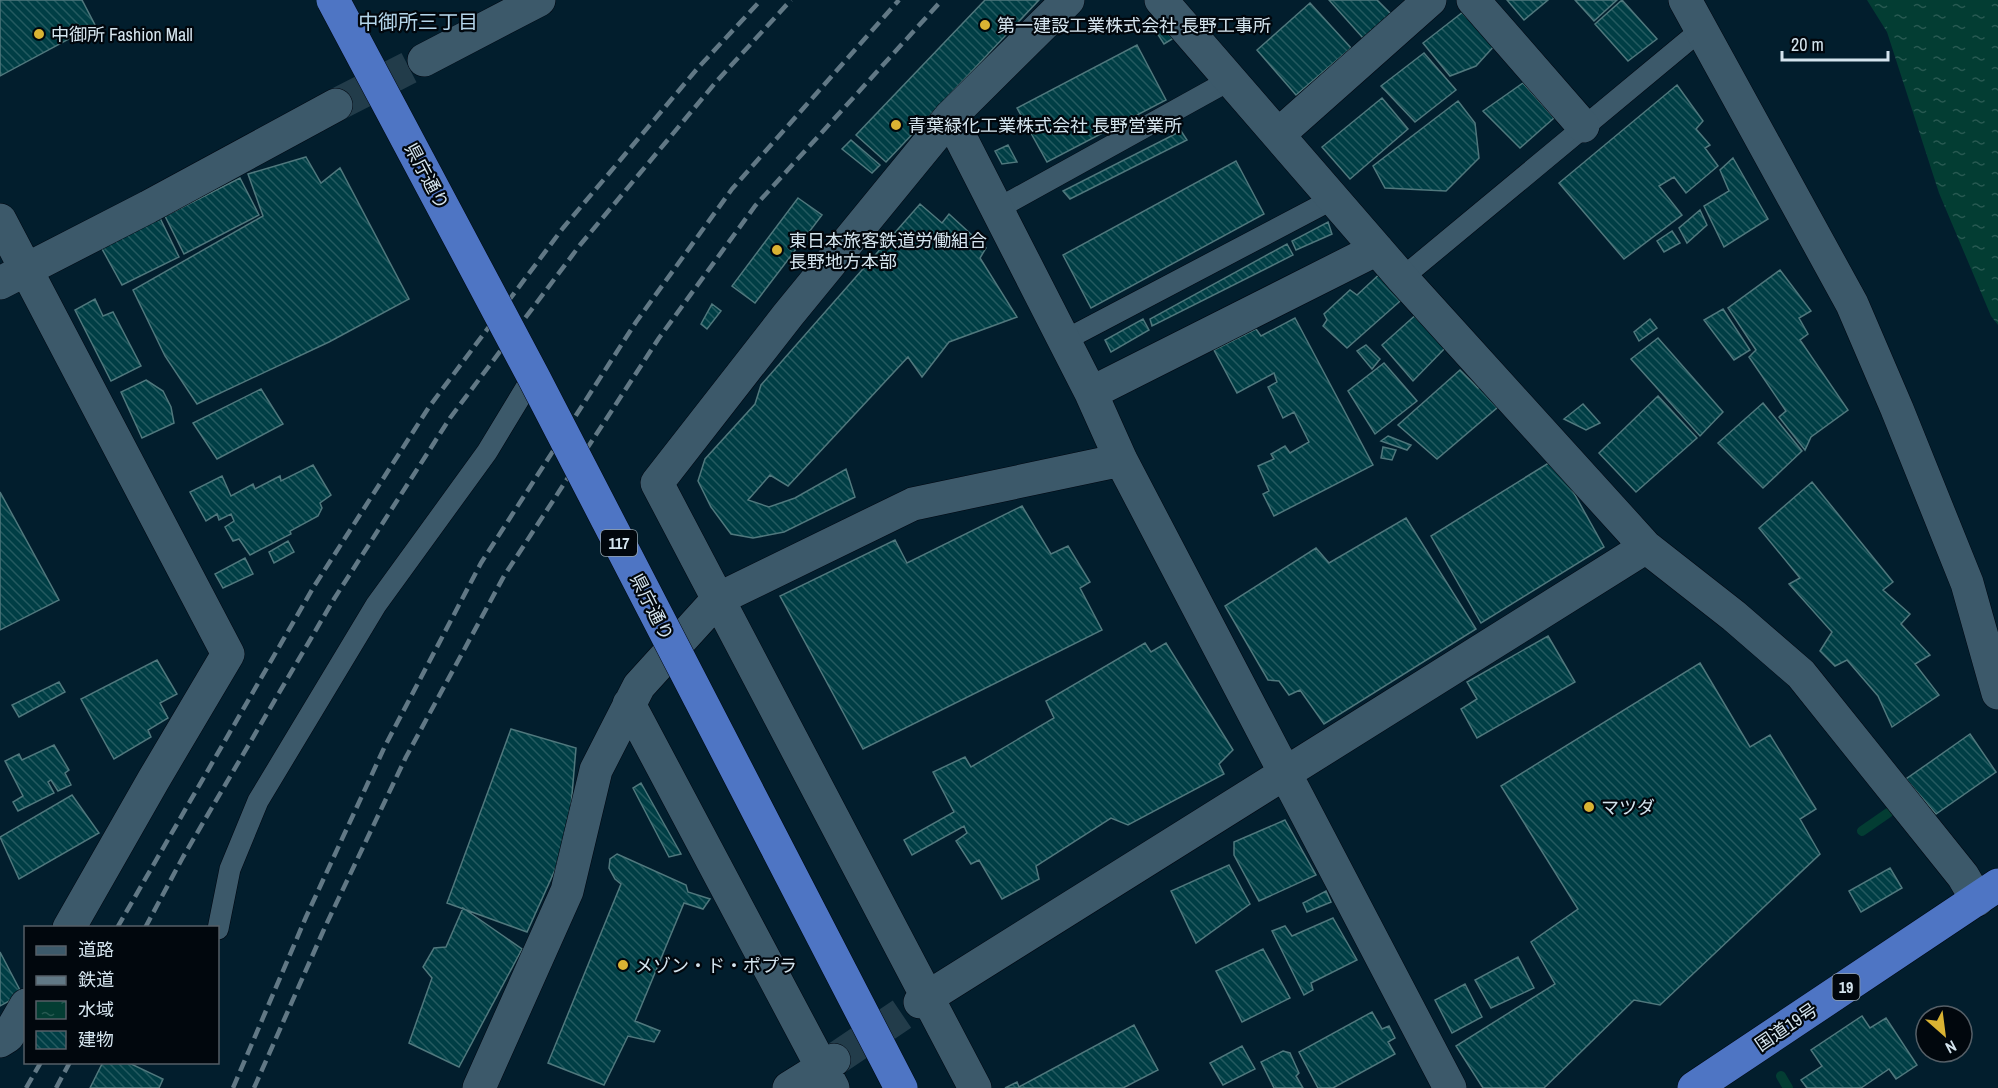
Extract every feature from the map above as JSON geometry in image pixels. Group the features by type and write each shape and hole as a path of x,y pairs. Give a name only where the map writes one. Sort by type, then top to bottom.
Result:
{"highway":[{"name":"県庁通り","path":"333,0 533,376 901,1088"},
{"name":"国道19号","path":"1694,1088 1988,893"}],"street":[{"path":"424,60 539,0"},
{"path":"975,1088 924,1000 657,483 788,315 950,117 1068,0"},
{"path":"1161,0 1402,278 1646,547 1734,616 1801,674 1963,876 1988,893"},
{"path":"1278,135 1430,0"},
{"path":"1473,0 1583,126"},
{"path":"1685,0 1852,304 1967,583 1998,693"},
{"path":"14,276 336,105"},
{"path":"950,117 1065,340 1121,459 1450,1088"},
{"path":"0,220 14,276 228,654 70,926"},
{"path":"1091,393 1377,249"},
{"path":"479,1088 567,891 596,770 639,686 718,599 913,504 1121,459"},
{"path":"924,1000 1646,547"},
{"path":"629,704 829,1072 789,1088"},
{"path":"0,1041 8,1036 24,1008"}],"lane":[{"path":"1402,278 1702,29"},
{"path":"997,209 1230,80"},
{"path":"1065,340 1333,199"},
{"path":"219,926 230,869 258,801 376,605 487,452 533,376"}],"water":[{"path":"1867,0 1998,0 1998,325 1991,316 1939,193 1887,32"}],"building":[{"name":"中御所 Fashion Mall","path":"0,0 82,0 95,25 0,76"},
{"path":"985,0 1039,0 886,162 856,135"},
{"path":"1329,0 1377,0 1392,15 1363,38"},
{"path":"1507,0 1548,0 1524,20"},
{"path":"1575,0 1617,0 1594,21"},
{"path":"1622,0 1657,39 1628,61 1595,24"},
{"path":"1310,3 1351,48 1296,95 1257,50"},
{"path":"1463,12 1495,45 1476,66 1450,76 1423,43"},
{"path":"1164,22 1177,36 1164,44 1155,30"},
{"path":"1137,45 1166,100 1047,162 1017,108"},
{"path":"1424,53 1456,90 1415,122 1381,86"},
{"path":"1523,83 1554,118 1520,148 1483,111"},
{"path":"1677,85 1703,121 1696,129 1710,145 1705,148 1718,166 1686,193 1674,177 1659,186 1682,215 1624,259 1559,183"},
{"path":"1382,98 1408,129 1350,179 1322,147"},
{"path":"1458,101 1475,123 1479,158 1446,191 1385,188 1373,166"},
{"path":"1181,131 1187,140 1070,199 1063,191"},
{"path":"851,140 880,165 872,173 842,149"},
{"path":"1008,145 1017,162 1002,164 995,151"},
{"path":"306,157 321,183 340,168 409,299 329,342 197,404 165,356 133,290 263,216 248,174"},
{"path":"1733,158 1768,219 1724,247 1704,206 1729,191 1720,170"},
{"path":"1236,161 1264,214 1091,308 1063,255"},
{"path":"240,178 259,215 184,254 165,216"},
{"name":"東日本旅客鉄道労働組合 長野地方本部","path":"798,198 822,215 755,303 732,286"},
{"path":"920,204 942,223 949,214 986,248 980,258 1017,317 949,342 922,377 908,357 788,486 770,475 748,500 769,507 795,498 846,469 855,497 784,532 753,538 731,534 711,507 698,481 705,459 755,404 761,385"},
{"path":"1700,210 1707,225 1687,243 1679,228"},
{"path":"160,218 179,257 122,285 101,247"},
{"path":"1328,222 1332,234 1296,250 1292,241"},
{"path":"1672,231 1680,243 1664,252 1657,241"},
{"path":"1287,244 1293,255 1152,326 1150,319"},
{"path":"1385,269 1407,295 1347,348 1323,326 1327,320 1324,314 1350,290 1357,295"},
{"path":"1780,270 1811,311 1799,318 1808,334 1800,340 1848,410 1811,437 1805,450 1779,417 1786,411 1749,357 1756,350 1728,308"},
{"path":"95,299 103,316 113,312 141,366 111,381 75,310"},
{"path":"712,304 721,311 707,329 701,324"},
{"path":"1723,309 1750,350 1734,360 1704,320"},
{"path":"1419,312 1449,344 1413,381 1382,345"},
{"path":"1295,318 1373,465 1274,516 1263,494 1269,491 1258,466 1274,459 1271,454 1285,446 1290,453 1309,442 1294,412 1283,418 1268,387 1277,382 1274,373 1237,393 1214,350 1256,329 1261,336"},
{"path":"1143,319 1149,330 1111,352 1105,340"},
{"path":"1650,319 1657,328 1639,341 1634,332"},
{"path":"1658,338 1723,412 1700,436 1631,359"},
{"path":"1366,345 1380,359 1372,369 1357,351"},
{"path":"1384,363 1417,401 1375,434 1348,391"},
{"path":"1460,370 1478,388 1485,386 1498,407 1437,459 1398,425"},
{"path":"146,380 163,391 171,407 174,423 142,438 121,392"},
{"path":"261,389 283,424 217,459 193,423"},
{"path":"1658,396 1697,438 1636,492 1599,453"},
{"path":"1763,403 1802,451 1763,488 1718,443"},
{"path":"1583,404 1600,423 1586,430 1564,419"},
{"path":"1388,436 1411,445 1407,450 1381,441"},
{"path":"1383,447 1396,450 1392,460 1381,458"},
{"path":"1555,459 1604,547 1481,623 1431,536"},
{"path":"313,465 331,495 320,503 322,508 318,516 290,531 291,534 250,555 239,539 233,541 225,527 234,521 231,514 219,520 217,514 206,521 190,492 222,476 231,496 253,484 255,489 280,476 281,481"},
{"path":"1812,482 1893,582 1883,590 1910,614 1901,624 1930,655 1915,664 1939,695 1892,727 1878,696 1847,660 1835,666 1820,651 1832,632 1789,584 1800,578 1759,528"},
{"path":"0,492 59,600 0,630"},
{"path":"1022,506 1051,554 1068,546 1090,582 1080,588 1102,630 863,749 780,596 895,540 907,563"},
{"path":"1406,518 1476,629 1324,724 1300,690 1289,695 1279,681 1268,680 1225,606 1316,548 1329,563"},
{"path":"288,541 294,552 274,563 269,552"},
{"path":"245,558 253,574 223,588 215,574"},
{"path":"1548,636 1575,682 1477,738 1461,709 1477,699 1467,682"},
{"path":"1145,643 1151,652 1166,643 1233,750 1219,764 1224,774 1128,825 1111,818 1036,866 1039,879 1002,899 979,860 971,864 956,841 967,833 964,826 912,855 904,840 954,812 933,772 965,757 971,767 1054,718 1046,701"},
{"path":"157,660 177,694 160,703 168,718 148,730 151,737 114,759 81,699"},
{"path":"1700,663 1750,747 1770,735 1816,809 1800,819 1820,854 1660,1005 1634,1000 1544,1088 1483,1088 1456,1046 1555,984 1531,942 1578,909 1501,786"},
{"path":"59,682 65,692 19,717 12,705"},
{"path":"511,729 576,748 568,841 527,932 447,903"},
{"path":"1970,734 1996,772 1936,814 1906,779"},
{"path":"54,745 69,770 65,773 71,785 58,791 51,780 48,782 54,793 18,811 13,802 23,796 5,761 19,754 22,760"},
{"path":"641,783 681,854 669,857 633,788"},
{"path":"72,795 99,833 19,879 0,837"},
{"path":"1285,820 1316,875 1259,901 1234,855 1234,842"},
{"name":"メゾン・ド・ポプラ","path":"617,854 686,885 688,892 710,899 703,909 684,903 635,1021 660,1031 654,1042 628,1036 604,1085 548,1063 621,884 609,868 610,859"},
{"path":"1229,865 1250,904 1196,943 1171,891"},
{"path":"1890,868 1902,888 1861,912 1849,891"},
{"path":"1326,891 1331,902 1307,912 1303,903"},
{"path":"463,908 522,949 459,1067 409,1043 432,978 423,967 434,948 446,947"},
{"path":"1333,918 1357,960 1311,983 1313,990 1304,995 1272,931 1285,926 1292,936"},
{"path":"1263,949 1290,998 1242,1022 1216,971"},
{"path":"0,952 22,994 0,1006"},
{"path":"1518,957 1534,988 1491,1008 1475,980"},
{"path":"1465,984 1482,1017 1452,1033 1435,1000"},
{"path":"1372,1012 1382,1029 1389,1026 1395,1038 1388,1042 1395,1054 1333,1088 1318,1088 1299,1052"},
{"path":"1862,1016 1870,1028 1886,1018 1914,1060 1914,1064 1917,1065 1896,1079 1889,1069 1861,1088 1807,1088 1801,1080 1822,1066 1811,1050"},
{"path":"1134,1025 1158,1070 1123,1088 1005,1088 1017,1082 1019,1087"},
{"path":"1242,1046 1255,1069 1223,1085 1210,1063"},
{"path":"1283,1051 1290,1053 1299,1073 1296,1076 1303,1088 1274,1088 1261,1062"},
{"path":"102,1064 131,1064 163,1079 159,1088 90,1088"}],"waterway":[{"path":"1862,831 1888,813"},
{"path":"1781,1076 1788,1088"}],"tunnel":[{"path":"336,105 424,60"},
{"path":"834,1060 920,1002"}],"railway":[{"path":"118,926 313,588 429,407 563,228 697,69 761,0"},
{"path":"146,926 183,857 334,599 450,418 580,245 716,82 791,0"},
{"path":"233,1088 306,917 385,746 481,563 636,322 732,189 899,0"},
{"path":"254,1088 325,927 406,757 504,576 659,338 755,206 942,0"},
{"path":"26,1088 40,1064"},
{"path":"56,1088 69,1064"}],"place":[{"name":"第一建設工業株式会社 長野工事所","path":"985,25"},
{"name":"中御所 Fashion Mall","path":"39,34"},
{"name":"青葉緑化工業株式会社 長野営業所","path":"896,125"},
{"name":"東日本旅客鉄道労働組合 長野地方本部","path":"777,250"},
{"name":"マツダ","path":"1589,807"},
{"name":"メゾン・ド・ポプラ","path":"623,965"}],"district":[{"name":"中御所三丁目","path":"418,21"}]}
